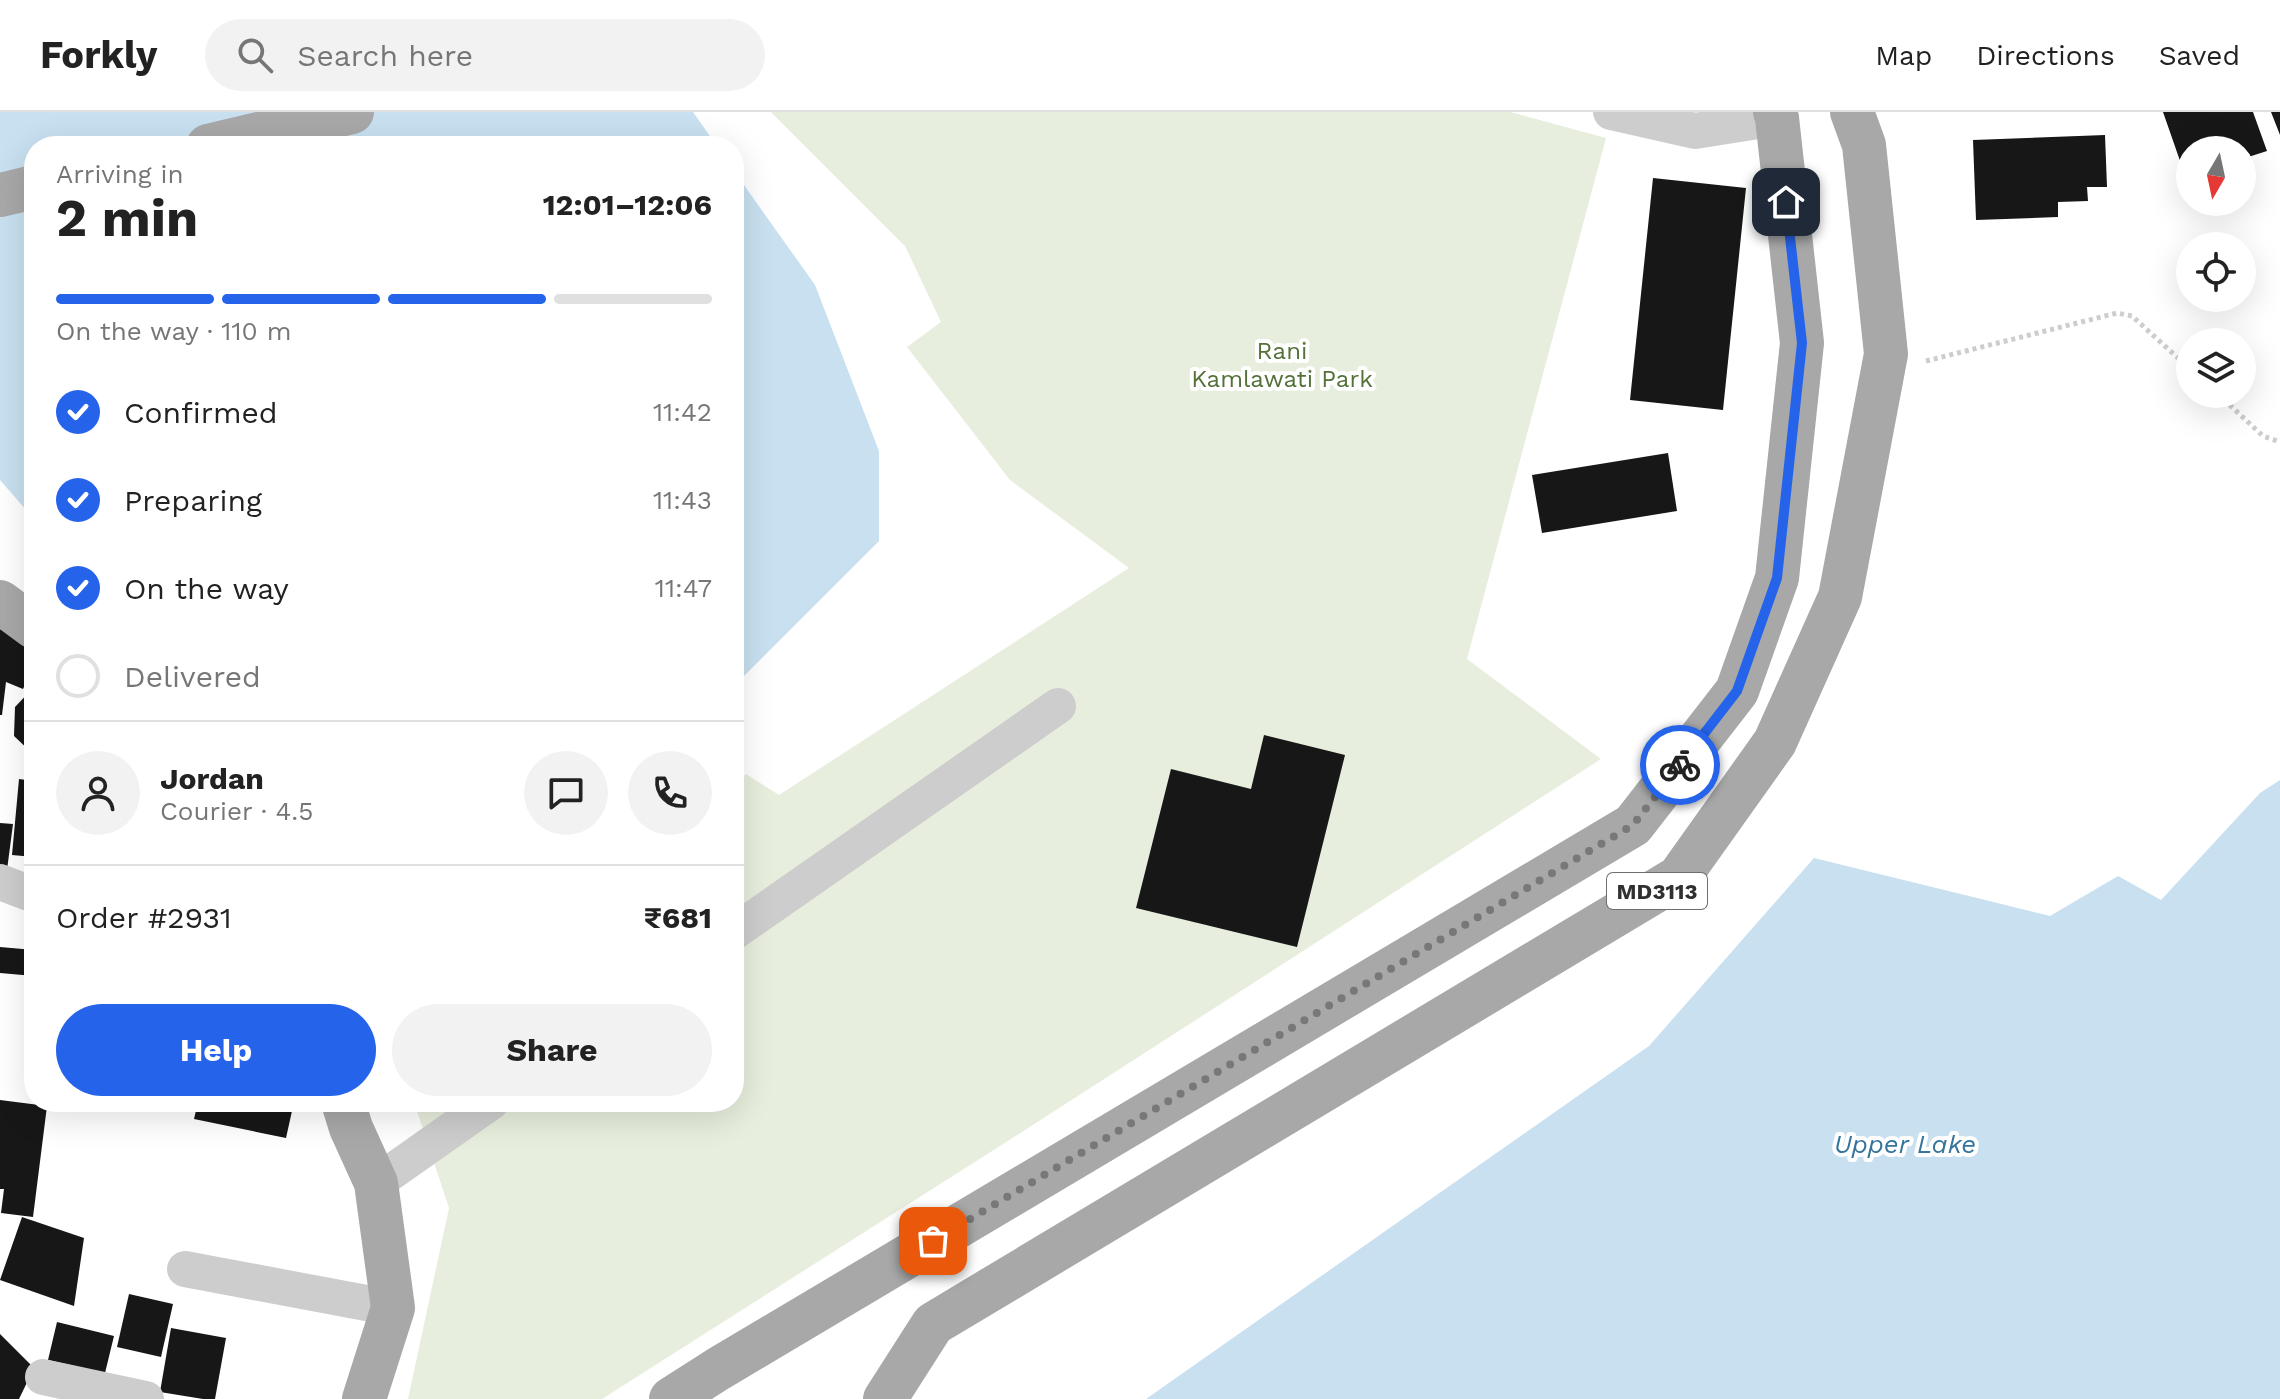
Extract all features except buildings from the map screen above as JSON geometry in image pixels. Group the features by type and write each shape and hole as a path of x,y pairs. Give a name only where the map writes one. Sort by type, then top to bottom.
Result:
{"main road":[{"path":"250,136 352,112"},
{"name":"MD3113","path":"885,1399 933,1324 1679,877 1775,742 1840,597 1886,354 1864,145 1852,112"},
{"name":"MD3113","path":"671,1399 1633,825 1737,691 1777,578 1802,343 1776,115"},
{"path":"0,195 24,189"},
{"path":"0,602 24,620"},
{"path":"346,1112 376,1183 393,1308 364,1399"}],"street":[{"path":"1611,112 1695,131 1776,115"},
{"path":"744,925 1058,706"},
{"path":"0,882 24,891"},
{"path":"376,1183 477,1112"},
{"path":"185,1269 393,1308"},
{"path":"43,1377 146,1399"}],"path":[{"path":"1882,372 2117,313 2132,316 2176,356"},
{"path":"2233,408 2263,436 2280,442"}],"green space":[{"name":"Rani Kamlawati Park","path":"771,112 1510,112 1606,138 1467,659 1601,759 602,1399 408,1399 449,1208 417,1112 744,1112 744,776 746,774 779,795 1129,568 1010,480 907,347 941,322 905,246"}],"water":[{"path":"0,112 693,112 710,136 24,136 24,508 0,480"},
{"path":"744,185 815,285 879,451 879,541 744,676"},
{"name":"Upper Lake","path":"2280,780 2280,1399 1146,1399 1649,1046 1814,858 2050,916 2118,876 2161,900 2260,793"}],"way so far":[{"path":"933,1241 1633,825 1680,765"}],"route":[{"path":"1680,765 1737,691 1777,578 1802,343 1786,202"}]}
